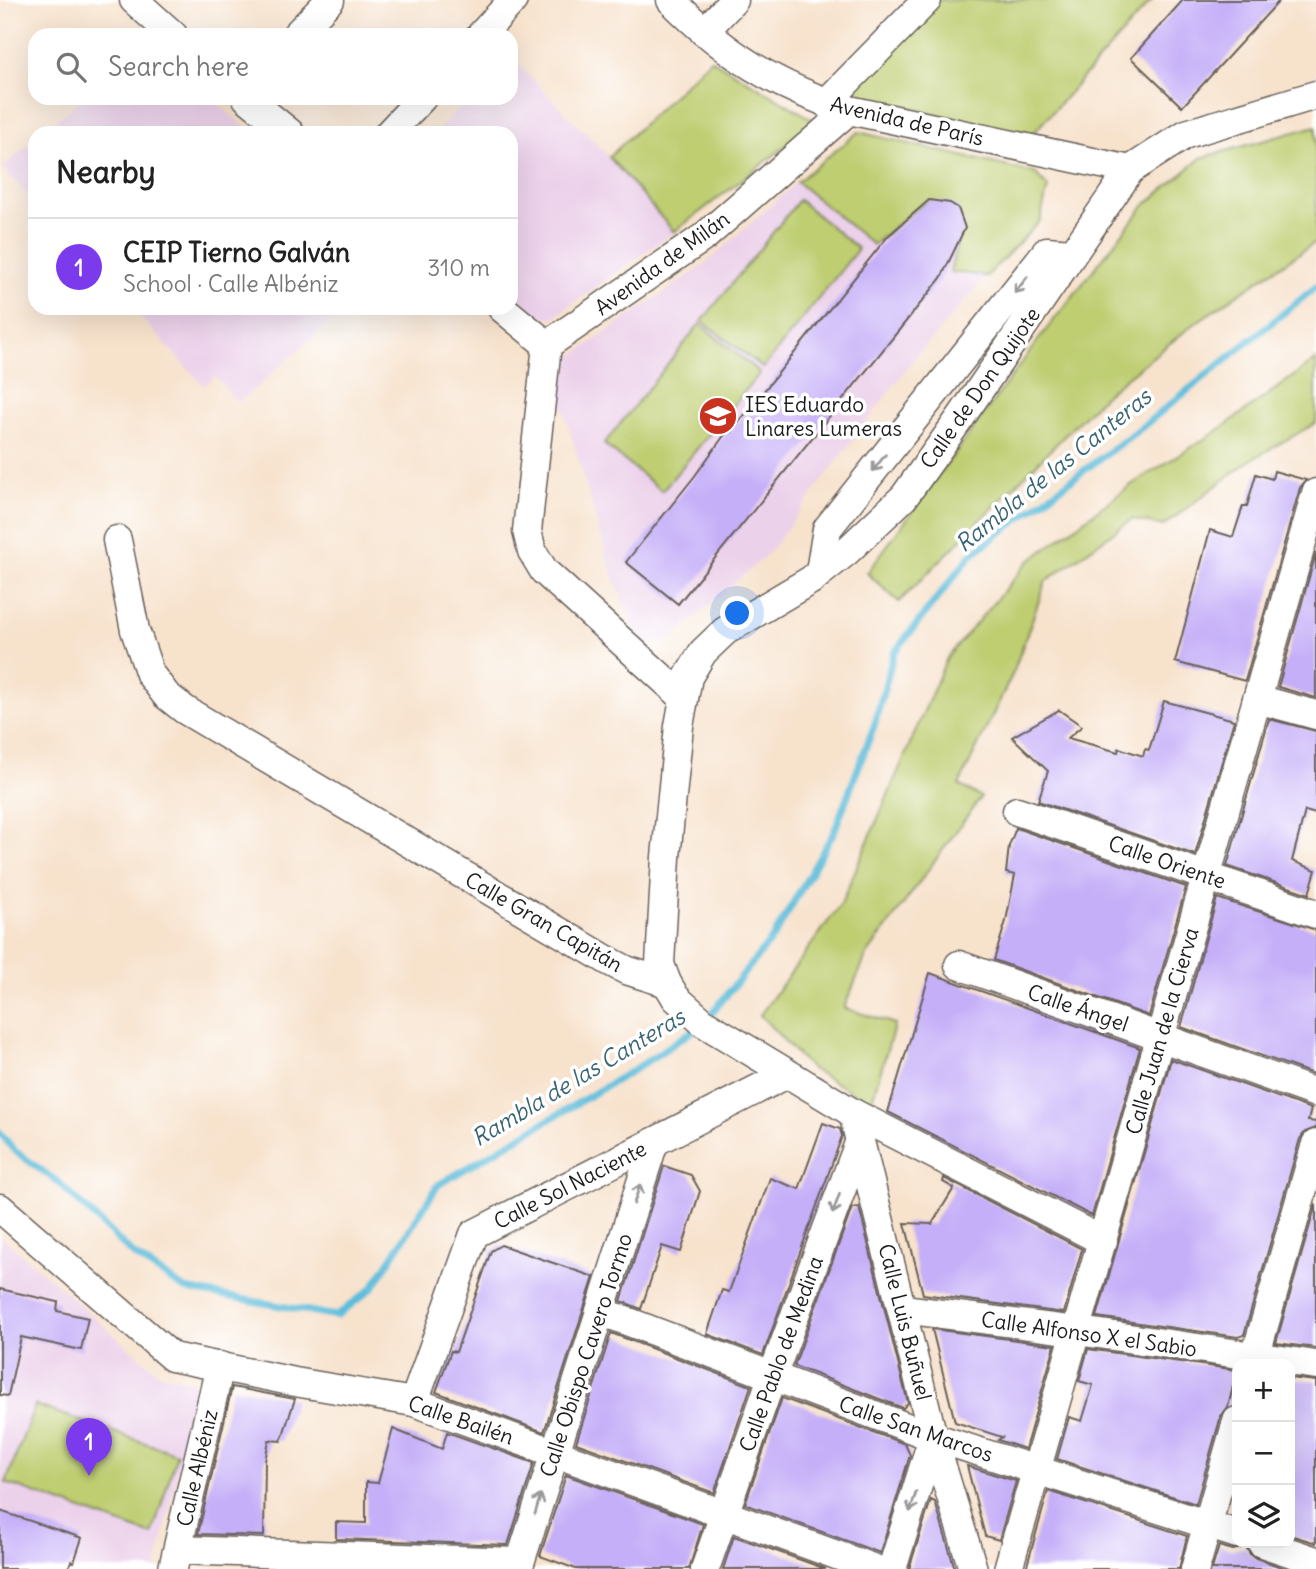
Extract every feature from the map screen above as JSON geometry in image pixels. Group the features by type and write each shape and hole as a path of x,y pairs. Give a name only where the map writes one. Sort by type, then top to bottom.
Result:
{"street":[{"path":"134,0 165,28"},
{"path":"303,28 330,0"},
{"path":"487,28 513,0"},
{"name":"Avenida de París","path":"671,0 704,32 754,69 784,86 837,106 1130,170"},
{"path":"704,32 734,0"},
{"name":"Avenida de Milán","path":"547,345 704,237 837,106 927,0"},
{"name":"Calle de Don Quijote","path":"667,983 660,964 666,857 679,726 688,677 703,652 725,631 820,572 846,552 904,496 1130,170 1186,134 1316,94"},
{"path":"256,105 281,126"},
{"path":"396,126 415,105"},
{"path":"820,572 827,529 1047,251 1072,253"},
{"path":"511,315 547,345 527,531 532,551 544,571 684,698"},
{"name":"Calle Juan de la Cierva","path":"1008,1569 1316,493"},
{"name":"Calle Gran Capitán","path":"117,540 135,630 150,674 166,695 185,710 607,960 626,970 667,983"},
{"path":"1257,699 1316,715"},
{"name":"Calle Oriente","path":"1017,811 1316,914"},
{"name":"Calle Ángel","path":"959,965 1316,1093"},
{"path":"667,983 676,998 704,1023 787,1074 856,1126 1102,1241"},
{"name":"Calle Sol Naciente","path":"414,1402 474,1234 787,1074"},
{"name":"Calle Luis Buñuel","path":"856,1126 933,1437 973,1569"},
{"name":"Calle Pablo de Medina","path":"705,1569 856,1126"},
{"name":"Calle Obispo Cavero Tormo","path":"519,1565 654,1142"},
{"path":"1255,1359 1316,1144"},
{"name":"Calle Bailén","path":"0,1209 172,1357 414,1402 875,1569"},
{"name":"Calle Alfonso X el Sabio","path":"903,1309 1077,1331 1242,1359"},
{"name":"Calle San Marcos","path":"600,1311 933,1437 1232,1532"},
{"name":"Calle Alfonso X el Sabio","path":"1295,1364 1316,1365"},
{"name":"Calle Albéniz","path":"175,1560 220,1366"},
{"path":"1195,1569 1237,1422"},
{"path":"892,1569 933,1437"},
{"path":"1277,1548 1316,1561"},
{"path":"175,1560 519,1565"}],"shaded area":[{"path":"518,65 609,157 674,232 552,318 540,316 518,299 518,126 442,126 462,105 518,105"},
{"path":"74,105 218,105 244,126 50,126"},
{"path":"28,145 28,195 3,168"},
{"name":"IES Eduardo Linares Lumeras","path":"797,182 873,244 929,200 961,229 950,272 987,276 912,361 768,554 670,639 642,649 607,558 555,379 559,365 704,265"},
{"path":"138,315 339,315 238,403 215,376 204,386"},
{"path":"0,1236 158,1373 198,1383 156,1569 0,1569"}],"green space":[{"path":"937,0 1152,0 1031,136 846,93"},
{"path":"711,59 817,122 674,232 609,157"},
{"path":"1316,126 1316,242 1198,321 1107,393 899,602 867,573 1042,335 1144,206 1201,158"},
{"path":"858,132 1035,173 1048,187 1040,221 987,276 950,272 961,229 929,200 873,245 797,182"},
{"path":"799,200 858,249 763,368 702,321"},
{"path":"700,324 760,373 662,491 604,444"},
{"path":"1316,360 1316,423 1249,461 1163,526 1132,519 1046,581 1013,673 959,785 981,797 866,956 844,1008 895,1024 871,1103 810,1068 760,1015 841,904 947,658 1028,562 1134,483 1216,432"},
{"path":"35,1405 177,1454 152,1535 6,1483"}],"building":[{"path":"1183,0 1280,0 1182,107 1131,58"},
{"path":"929,200 950,203 958,208 965,228 941,278 678,604 626,562 728,430 731,432 888,236"},
{"path":"1274,471 1306,480 1300,488 1245,681 1175,662 1210,530 1233,537 1243,506 1247,506 1256,474 1272,479"},
{"path":"1316,553 1316,698 1278,687"},
{"path":"1164,701 1234,720 1195,855 1038,801 1048,771 1012,737 1059,710 1082,726 1068,738 1118,752 1119,748 1143,756 1145,749 1149,750"},
{"path":"1269,719 1316,731 1316,814 1305,811 1292,861 1316,870 1309,894 1227,866"},
{"path":"1016,828 1186,887 1149,1016 994,960 1006,921 1015,875 1006,873 1009,846"},
{"path":"1217,898 1316,930 1316,1075 1181,1027"},
{"path":"930,973 1140,1048 1092,1216 888,1112"},
{"path":"1171,1059 1311,1109 1308,1121 1316,1122 1316,1128 1305,1132 1300,1139 1244,1335 1238,1337 1097,1317"},
{"path":"823,1123 840,1129 842,1136 763,1355 707,1334 722,1290 729,1292 770,1178 799,1189"},
{"path":"664,1166 691,1175 700,1191 681,1252 662,1246 641,1309 621,1301"},
{"path":"944,1178 1082,1249 1064,1313 923,1294 905,1223 932,1224 954,1188 943,1182"},
{"path":"1316,1204 1316,1348 1276,1343"},
{"path":"859,1207 908,1403 903,1408 794,1366 852,1208"},
{"path":"501,1245 594,1277 544,1432 436,1392 451,1351 456,1352 491,1251"},
{"path":"0,1289 58,1302 57,1311 88,1318 81,1350 21,1337 8,1396 0,1395"},
{"path":"932,1329 1055,1345 1025,1449 998,1440 1002,1437 955,1422"},
{"path":"611,1333 751,1386 714,1493 576,1443"},
{"path":"1088,1349 1232,1369 1232,1391 1228,1407 1221,1416 1196,1504 1057,1459 1069,1417 1082,1421 1093,1385 1079,1381"},
{"path":"1295,1379 1316,1381 1316,1543 1295,1537"},
{"path":"232,1387 295,1399 281,1441 269,1440 265,1461 264,1536 198,1534"},
{"path":"782,1398 905,1444 910,1455 880,1553 745,1504"},
{"path":"393,1429 442,1449 447,1432 534,1463 508,1545 336,1539 336,1522 366,1523 366,1482 378,1483"},
{"path":"967,1466 1016,1481 999,1540 985,1536"},
{"path":"566,1475 703,1524 689,1569 576,1569 540,1556"},
{"path":"1048,1491 1187,1536 1179,1569 1026,1569"},
{"path":"931,1500 935,1502 955,1569 909,1569"},
{"path":"0,1511 82,1538 74,1562 71,1561 68,1569 0,1569"},
{"path":"734,1536 826,1569 723,1569"},
{"path":"1219,1546 1233,1550 1247,1548 1256,1558 1287,1569 1212,1569"}],"waterway":[{"name":"Rambla de las Canteras","path":"708,1018 774,936 834,832 874,726 894,653 972,554 1141,428 1316,287"},
{"name":"Rambla de las Canteras","path":"0,1133 15,1151 59,1183 135,1256 185,1289 337,1316 373,1287 438,1185 637,1068 700,1026"}],"place":[{"name":"IES Eduardo Linares Lumeras","path":"718,416"},
{"name":"CEIP Tierno Galván","path":"89,1476"}]}
